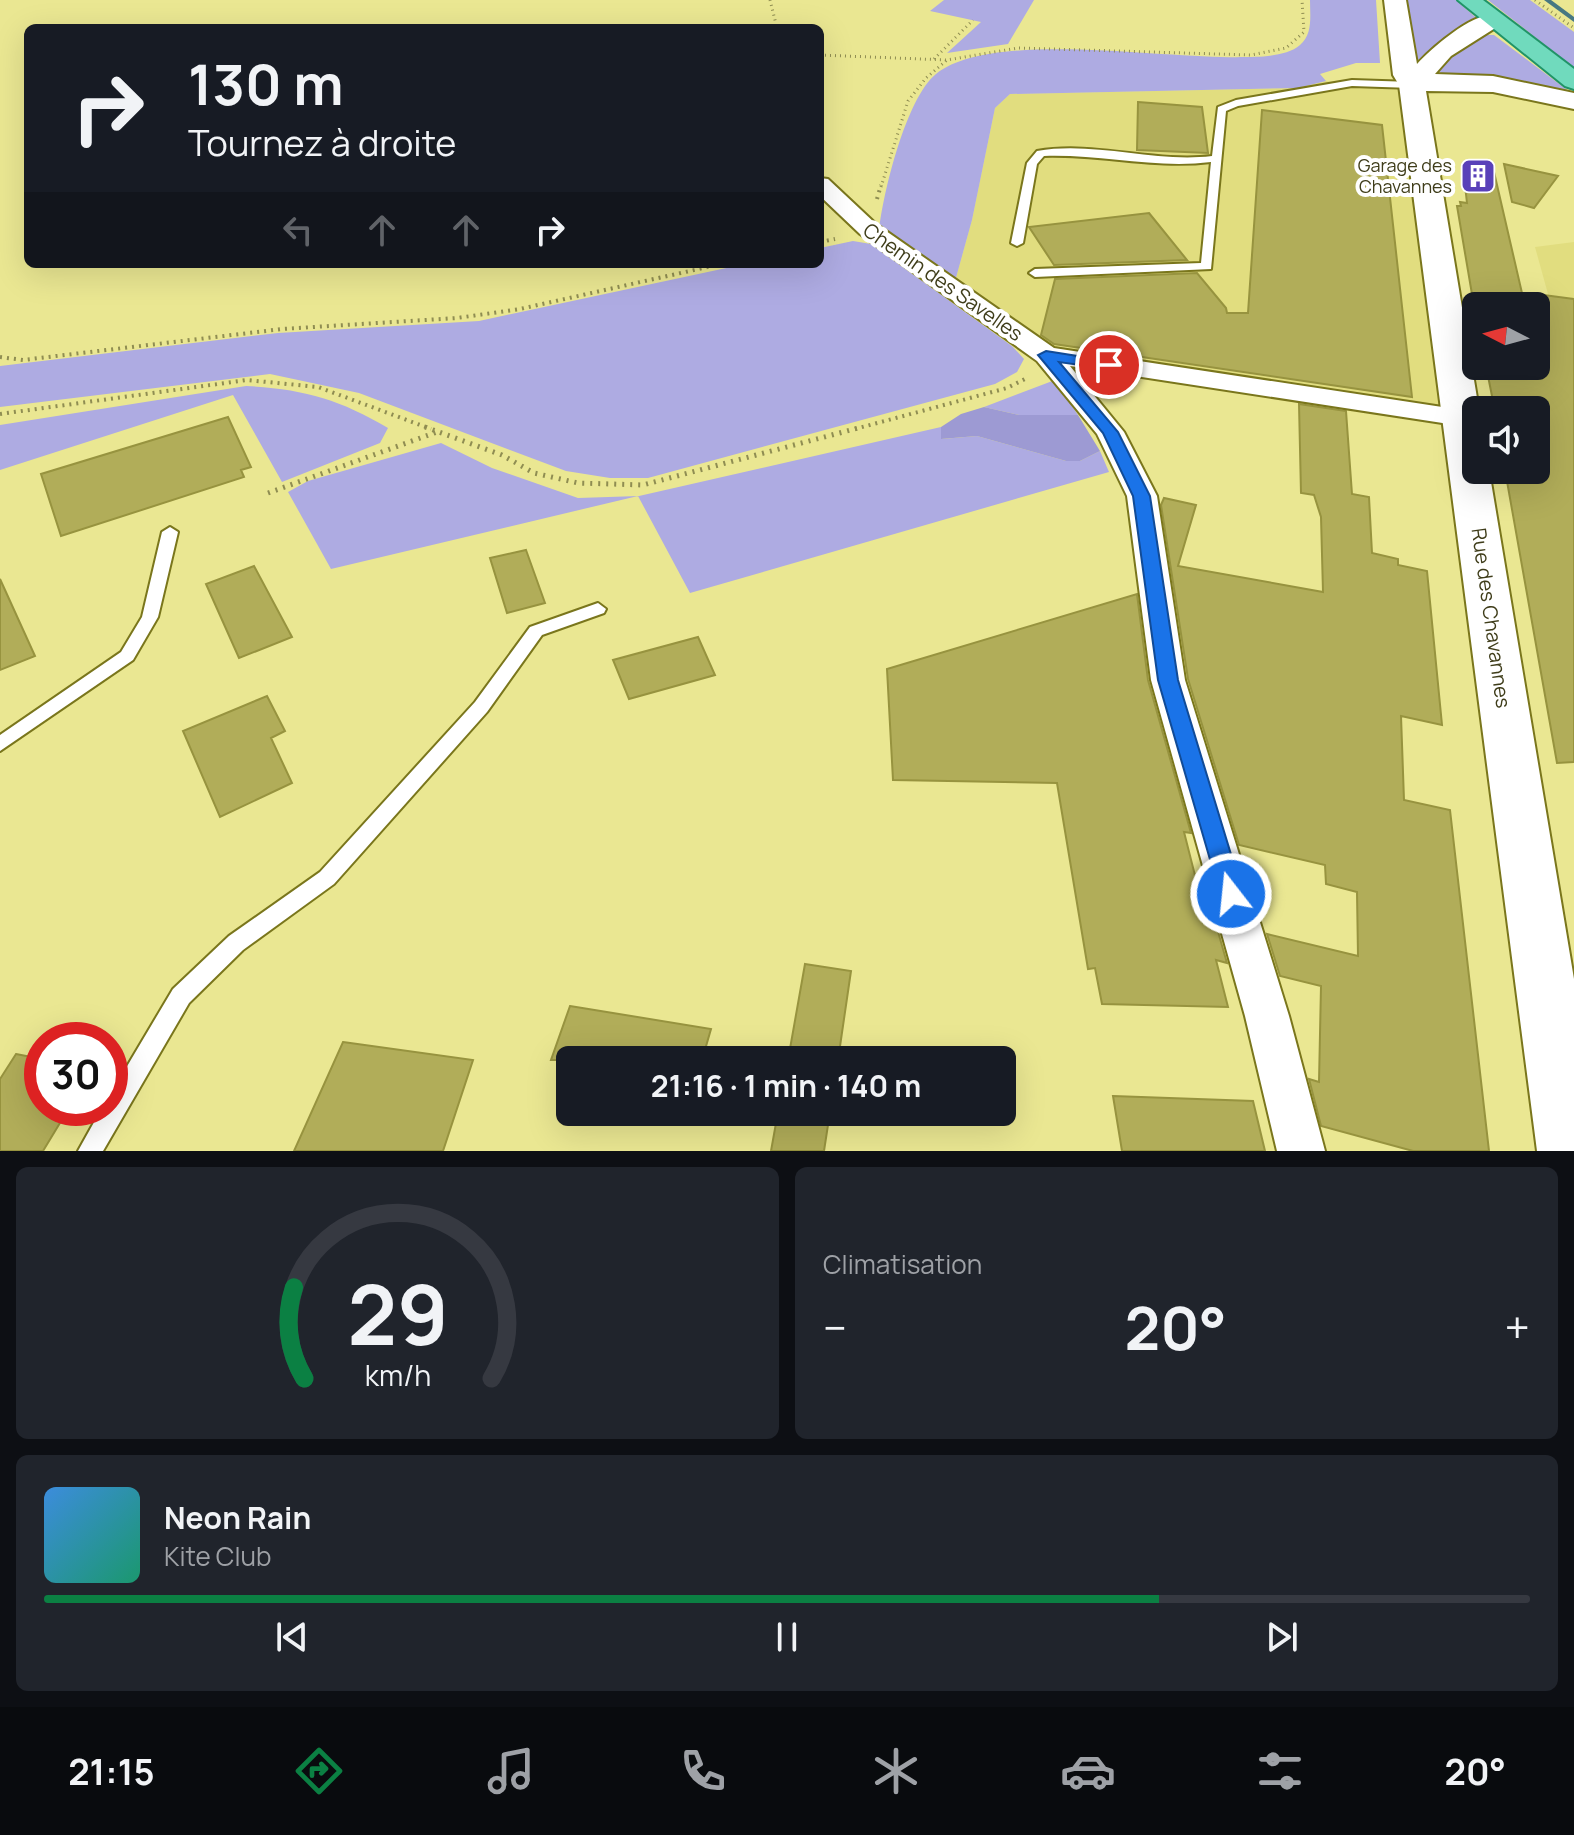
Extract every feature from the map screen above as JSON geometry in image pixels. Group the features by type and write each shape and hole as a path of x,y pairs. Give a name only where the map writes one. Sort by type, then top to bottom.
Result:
{"main road":[{"name":"Rue des Chavannes","path":"1395,0 1406,75 1412,85 1462,418"},
{"path":"1469,0 1574,81"},
{"path":"1412,85 1442,51 1492,20"},
{"path":"1412,85 1431,81 1478,83 1574,101"},
{"name":"Rue des Chavannes","path":"1472,484 1570,1151"}],"street":[{"name":"Chemin des Savelles","path":"824,188 868,229 1046,355 1110,432 1142,496 1168,680 1267,1016 1301,1151"},
{"path":"1046,355 1462,418"}],"lane":[{"path":"1035,273 1207,266 1221,109 1236,103 1352,83 1412,85"},
{"path":"1017,243 1032,163 1041,153 1061,151 1176,162 1218,158"},
{"path":"0,744 127,656 150,617 170,532"},
{"path":"90,1151 181,996 236,943 327,878 481,707 536,631 598,609"}],"path":[{"path":"770,0 776,24"},
{"path":"824,55 947,60 1018,48 1251,55 1286,48 1304,32 1302,0"},
{"path":"1535,0 1574,28"},
{"path":"933,60 973,20"},
{"path":"868,229 908,101 926,78 947,60"},
{"path":"0,357 23,360 282,329 457,318 520,309 703,268"},
{"path":"0,414 247,380 271,381 318,387 502,455 534,473 578,483 643,485 1007,388 1036,373 1046,355"},
{"path":"268,493 437,431"}],"shaded area":[{"path":"944,0 1034,0 1008,44 947,53 981,22 930,11"},
{"path":"1310,0 1376,0 1380,63 1356,63 1320,74 1326,81 1298,88 1010,94 995,108 972,220 954,285 879,231 891,171 915,103 936,74 962,60 1038,50 1209,57 1280,54 1300,45 1307,36"},
{"path":"1402,0 1456,0 1481,22 1436,45 1422,60 1412,59"},
{"path":"1488,0 1530,0 1574,32 1574,68"},
{"path":"1494,35 1574,95 1442,74 1435,67 1467,42"},
{"path":"1326,81 1404,91 1450,411 1054,350 954,285 972,220 995,108 1010,94 1298,88"},
{"path":"853,241 871,244 1012,346 1024,359 1017,372 995,384 648,478 610,478 566,471 359,393 270,374 0,407 0,366 278,333 479,321 726,268 824,268 824,247"},
{"path":"1574,242 1574,388 1550,292 1547,292 1535,247"},
{"path":"1055,380 1078,415 1019,415 984,407"},
{"path":"246,386 320,397 388,428 380,443 282,482 233,395 0,470 0,425"},
{"path":"984,407 1019,415 1078,415 1100,451 1080,461 1066,461 977,436 941,439 941,427 961,414"},
{"path":"941,427 942,439 977,436 1066,461 1080,461 1100,451 1109,472 690,593 638,496"},
{"path":"441,443 492,468 578,498 638,496 331,569 288,492 308,481"}],"building":[{"path":"1138,102 1202,107 1208,153 1137,150"},
{"path":"1262,110 1382,125 1412,397 1054,344 1041,335 1055,279 1197,273 1227,313 1248,313"},
{"path":"1504,164 1558,176 1534,208 1512,202"},
{"path":"1463,168 1494,172 1522,292 1472,292 1457,206 1461,206 1460,202 1467,203"},
{"path":"1149,213 1187,260 1054,265 1029,227"},
{"path":"1550,296 1574,299 1574,762 1557,763 1507,484 1550,484 1550,396 1492,396 1489,380 1550,380"},
{"path":"1299,404 1346,411 1352,494 1369,497 1372,553 1398,559 1398,565 1427,571 1442,725 1401,716 1404,800 1450,810 1489,1151 1413,1151 1321,1126 1309,1079 1319,1082 1321,986 1280,976 1267,934 1358,956 1357,892 1326,884 1325,865 1239,845 1188,679 1161,505 1164,498 1196,505 1178,566 1323,592 1321,517 1314,495 1301,493"},
{"path":"228,417 251,467 241,470 244,477 61,536 41,474"},
{"path":"526,550 545,603 507,613 490,558"},
{"path":"254,566 292,637 239,658 206,584"},
{"path":"0,579 35,656 0,670"},
{"path":"1137,594 1148,680 1191,833 1184,832 1206,919 1215,921 1227,963 1216,960 1228,1007 1102,1004 1095,968 1088,969 1057,783 893,780 887,669"},
{"path":"698,637 715,675 629,699 613,660"},
{"path":"267,696 285,731 271,738 292,783 220,817 183,731"},
{"path":"805,964 851,971 840,1046 790,1046"},
{"path":"570,1006 711,1029 706,1046 556,1046 556,1060 551,1060"},
{"path":"343,1042 473,1060 443,1151 294,1151"},
{"path":"16,1054 24,1056 24,1126 58,1126 43,1151 0,1151 0,1079"},
{"path":"1113,1096 1253,1101 1265,1151 1122,1151"},
{"path":"775,1126 828,1126 824,1151 771,1151"}],"waterway":[{"path":"1547,0 1574,20"}],"place":[{"name":"Garage des Chavannes","path":"1478,176"}],"route":[{"path":"1109,365 1046,355 1110,432 1142,496 1153,595 1168,680 1231,894"}]}
